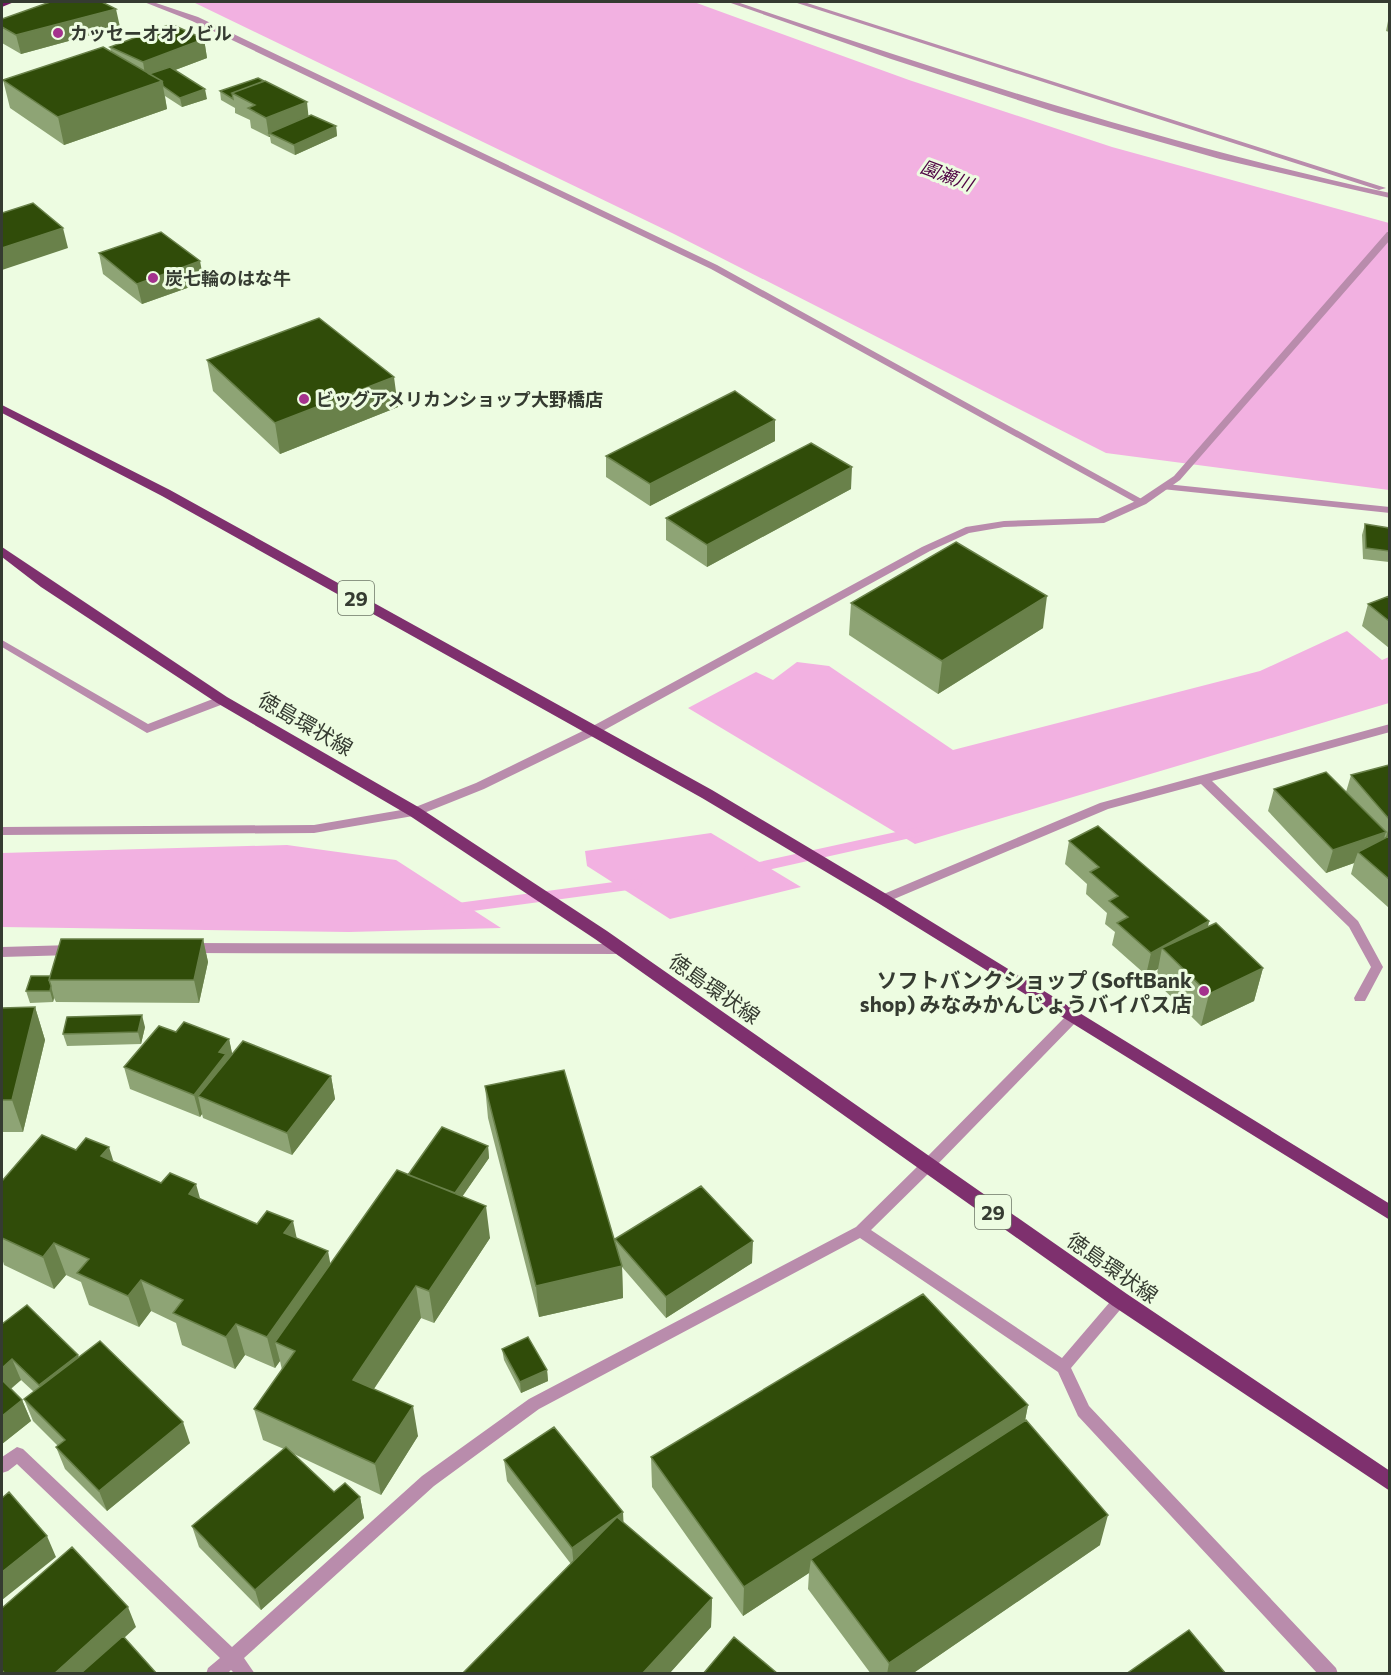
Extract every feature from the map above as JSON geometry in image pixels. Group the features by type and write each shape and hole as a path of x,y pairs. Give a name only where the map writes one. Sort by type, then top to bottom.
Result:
{"highway":[{"path":"2,4 9,2"}],"main road":[{"name":"29","path":"2,409 166,493 707,794 849,878 1389,1213"},
{"name":"徳島環状線","path":"2,551 46,584 222,700 415,812 601,935 1120,1300 1389,1482"}],"street":[{"path":"148,2 195,19 714,267 1142,502"},
{"path":"732,2 952,77 1154,137 1389,196"},
{"path":"798,2 1389,190"},
{"path":"2,831 314,829 415,812 480,786 595,730 926,549 966,530 1004,524 1100,521 1142,502 1177,478 1389,234"},
{"path":"1166,487 1389,510"},
{"path":"2,643 147,729 222,700"},
{"path":"883,899 1104,806 1389,728"},
{"path":"1203,779 1354,924 1377,967 1360,998"},
{"path":"172,948 622,950"},
{"path":"2,952 91,949"},
{"path":"214,1674 429,1481 534,1404 861,1231 1073,1017"},
{"path":"861,1231 1063,1366 1083,1412 1330,1674"},
{"path":"1063,1366 1120,1300"},
{"path":"2,1466 17,1454 247,1674"}],"water":[{"name":"園瀬川","path":"193,2 694,2 909,80 1112,147 1389,223 1389,490 1106,453 674,234"},
{"path":"1347,631 1382,660 1389,657 1389,703 915,844 688,708 756,672 773,680 797,662 829,666 953,750 1260,671"},
{"path":"711,833 801,887 670,919 587,866 585,851"},
{"path":"287,845 396,860 501,928 349,932 2,927 2,853"}],"building":[{"path":"50,2 102,2 116,9 16,35 2,27 2,19"},
{"path":"171,24 204,39 143,62 110,47"},
{"path":"103,47 162,81 58,117 3,80"},
{"path":"170,67 205,89 180,98 163,86 162,81 149,74"},
{"path":"258,78 264,81 232,93 233,99 220,91"},
{"path":"265,81 307,102 266,118 248,108 255,105 232,93"},
{"path":"311,115 336,126 294,145 269,133"},
{"path":"33,203 63,228 2,248 2,213"},
{"path":"161,232 200,261 137,284 99,253"},
{"path":"319,318 394,377 275,423 207,360"},
{"path":"735,391 775,420 650,484 606,456"},
{"path":"811,443 852,467 707,545 666,518"},
{"path":"1365,524 1389,528 1389,551 1366,548"},
{"path":"956,542 1047,596 942,661 851,603"},
{"path":"1389,596 1389,621 1368,604"},
{"path":"1389,765 1389,819 1351,775"},
{"path":"1326,772 1386,832 1333,850 1274,789"},
{"path":"1098,826 1209,921 1151,953 1117,923 1128,917 1109,901 1118,896 1090,872 1099,867 1069,841"},
{"path":"1389,836 1389,879 1358,852"},
{"path":"1216,923 1263,968 1209,994 1162,948"},
{"path":"61,939 203,939 194,980 49,980"},
{"path":"31,976 50,976 50,991 26,991"},
{"path":"35,1007 12,1100 2,1100 2,1008"},
{"path":"142,1015 138,1032 63,1034 67,1017"},
{"path":"184,1022 229,1039 219,1052 226,1054 194,1095 124,1067 159,1026 176,1032"},
{"path":"243,1041 331,1076 287,1133 198,1096"},
{"path":"564,1070 622,1266 536,1286 485,1086"},
{"path":"442,1127 488,1146 455,1193 408,1175"},
{"path":"42,1135 76,1150 86,1138 109,1147 101,1156 161,1183 170,1173 196,1184 189,1194 257,1224 267,1211 293,1221 284,1233 328,1251 267,1337 236,1324 226,1337 173,1313 183,1300 141,1280 128,1296 77,1273 89,1259 54,1243 43,1257 2,1238 2,1181"},
{"path":"397,1170 486,1206 429,1291 416,1286 353,1380 413,1406 375,1464 254,1409 295,1351 275,1342"},
{"path":"701,1186 753,1241 666,1297 615,1239"},
{"path":"923,1294 1028,1405 744,1587 651,1457"},
{"path":"27,1305 78,1355 39,1385 12,1359 2,1368 2,1324"},
{"path":"528,1337 547,1370 520,1382 502,1349"},
{"path":"100,1341 183,1422 99,1491 56,1447 65,1440 24,1399"},
{"path":"2,1380 22,1400 2,1416"},
{"path":"1026,1420 1108,1515 889,1663 811,1559"},
{"path":"554,1427 623,1512 572,1548 504,1460"},
{"path":"286,1447 334,1492 345,1483 360,1497 255,1590 192,1526"},
{"path":"9,1492 47,1536 2,1572 2,1498"},
{"path":"617,1517 712,1598 642,1674 462,1674"},
{"path":"72,1547 128,1607 54,1674 5,1674 2,1670 2,1608"},
{"path":"1189,1630 1226,1674 1126,1674"},
{"path":"123,1636 157,1674 80,1674"},
{"path":"734,1637 778,1674 703,1674"}],"waterway":[{"path":"750,869 919,832"},
{"path":"450,909 636,884"}],"place":[{"name":"カッセーオオノビル","path":"58,33"},
{"name":"炭七輪のはな牛","path":"153,278"},
{"name":"ビッグアメリカンショップ大野橋店","path":"304,399"},
{"name":"ソフトバンクショップ (SoftBank shop) みなみかんじょうバイパス店","path":"1204,991"}]}
